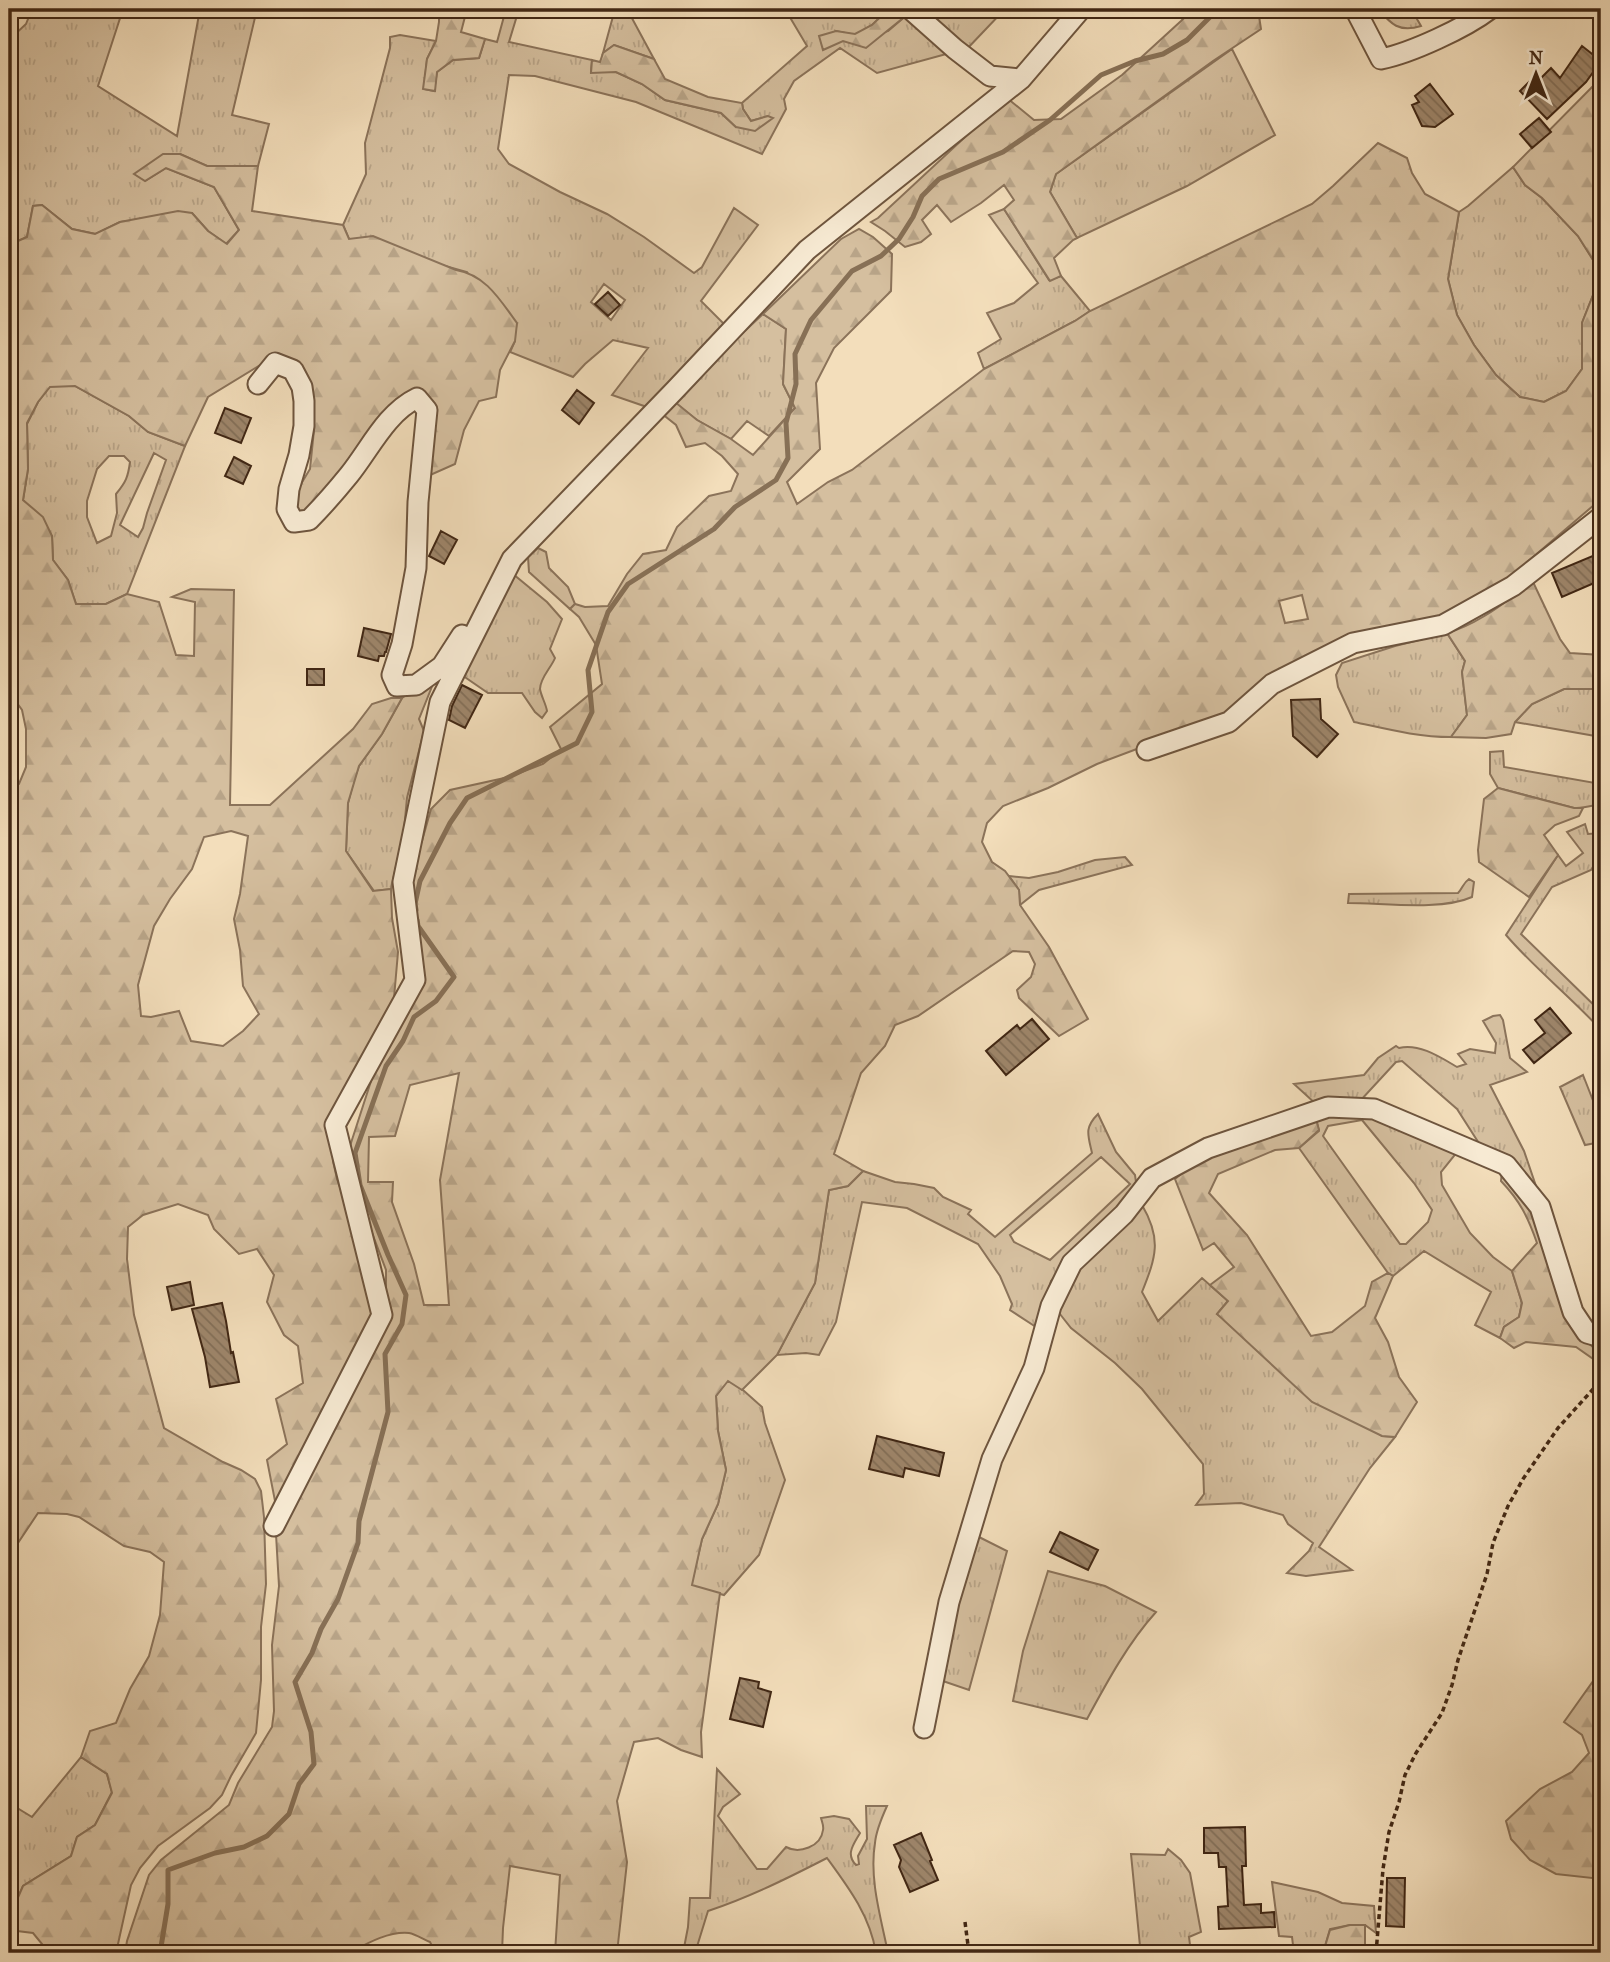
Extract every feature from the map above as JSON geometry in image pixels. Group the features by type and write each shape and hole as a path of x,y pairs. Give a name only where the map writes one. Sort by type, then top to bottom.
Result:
{"street":[{"path":"910,9 990,76 1021,79"},
{"path":"258,384 275,363 293,370 302,387 303,426 287,509 294,522 309,520 404,404 417,398 426,410 418,502 416,568 402,644 392,674 397,686 416,685 442,666 493,583 512,559 807,250 1021,79 1081,9"},
{"path":"1355,9 1381,59 1399,55 1476,19 1490,9"},
{"path":"1147,750 1228,722 1272,684 1353,643 1443,625 1513,586 1601,517"},
{"path":"274,1526 382,1315 335,1125 415,980 403,882 440,702 512,559"},
{"path":"923,1728 949,1602 984,1485 992,1459 1034,1368 1051,1306 1072,1263 1124,1214 1152,1178 1208,1148 1328,1107 1374,1109 1506,1165 1540,1207 1573,1312 1587,1334 1601,1337"}],"path":[{"path":"1376,1953 1389,1832 1405,1775 1442,1713 1487,1574 1493,1543 1508,1506 1523,1479 1558,1428 1595,1387 1601,1375"},
{"path":"965,1922 969,1953"}],"green space":[{"path":"32,9 123,9 98,86 177,136 200,9 257,9 232,115 269,124 258,166 207,166 180,154 145,181 166,168 214,187 239,230 226,244 208,231 192,213 120,222 96,234 72,229 42,205 33,206 27,237 9,245 16,122 9,117 9,78 14,70 9,65 9,40 26,24"},
{"path":"439,9 467,9 461,32 485,39 479,58 453,60 437,72 435,91 423,89 427,59 436,41"},
{"path":"506,9 519,9 509,42 592,60 591,72 616,72 642,84 665,100 721,113 736,127 768,116 751,121 742,103 807,46 785,9 889,9 872,25 855,35 836,31 843,41 888,31 908,14 950,53 877,73 840,48 794,81 784,99 786,109 762,154 636,102 535,76 509,75 498,149 509,164 607,214 694,273 702,267 734,208 758,225 701,301 728,328 647,407 612,395 648,348 613,340 573,377 510,352 515,341 467,272 349,239 343,225 366,174 365,143 390,48 390,37 400,35 436,41 427,59 424,89 434,91 437,72 453,60 479,58 485,39 497,42","holes":["604,284 625,300 611,320 591,302"]},
{"path":"615,9 627,9 654,59 614,45 603,53"},
{"path":"889,9 902,9 908,14 866,48 843,41 823,50 819,36 836,31 855,34 872,25"},
{"path":"921,9 961,9 965,12 968,9 1005,9 965,51"},
{"path":"1193,9 1256,9 1261,29 1056,174 1050,192 1077,238 1054,258 1061,276 1050,281 1004,209 1014,200 1004,185 951,222 937,205 922,220 931,234 921,242 905,247 871,222 1007,98 1034,120 1061,119 1122,75"},
{"path":"1378,9 1425,9 1417,19 1421,26 1401,28"},
{"path":"614,45 654,59 665,79 708,97 742,103 751,121 768,116 773,118 755,131 736,127 721,113 665,100 642,84 616,72 591,73 592,60 600,62 603,53"},
{"path":"1232,49 1275,135 1187,186 1077,238 1050,192 1056,174"},
{"path":"1601,78 1601,436 1596,450 1601,456 1601,499 1525,564 1502,591 1470,612 1342,649 1259,703 1097,764 1003,806 987,823 982,842 992,862 1005,871 1019,890 1020,905 1049,947 1088,1019 1059,1036 1019,998 1017,990 1031,977 1035,964 1029,952 1013,951 918,1016 895,1025 885,1046 861,1073 834,1154 863,1171 848,1186 829,1190 815,1283 777,1355 742,1390 728,1381 716,1396 718,1431 726,1470 718,1504 702,1539 692,1585 720,1593 701,1732 702,1757 658,1738 634,1742 617,1801 627,1862 617,1953 555,1953 560,1875 510,1866 502,1953 436,1953 430,1942 401,1933 377,1939 349,1953 125,1953 149,1875 161,1860 229,1805 238,1783 272,1727 272,1645 279,1586 275,1517 386,1313 386,1270 356,1197 350,1146 384,1041 409,977 409,877 431,809 450,790 509,777 543,764 561,749 550,727 602,684 596,645 579,617 570,609 575,604 585,607 608,606 627,574 643,554 666,550 677,527 709,496 731,491 738,474 722,456 705,443 686,447 676,425 661,413 675,402 697,420 753,455 795,408 783,384 786,329 763,314 841,239 859,229 873,237 892,254 891,291 834,348 816,383 820,449 787,482 797,504 828,482 852,470 984,369 1090,311 1312,204 1378,143 1407,158 1412,173 1425,194 1459,212 1448,279 1457,315 1496,375 1520,397 1544,402 1566,391 1582,369 1582,323 1599,280 1595,263 1578,236 1542,198 1525,185 1513,167","holes":["1302,595 1308,619 1285,623 1279,601","459,1073 440,1180 449,1305 424,1305 414,1264 392,1202 393,1182 368,1182 369,1137 395,1136 410,1085"]},
{"path":"163,154 180,154 207,166 258,166 252,211 343,225 349,239 373,236 467,273 484,283 498,297 517,323 515,341 500,370 496,397 479,401 464,430 455,464 428,476 420,393 402,395 304,515 295,513 292,499 310,469 314,430 311,389 270,359 208,397 185,446 148,432 129,416 75,386 50,387 27,423 28,469 23,500 43,517 52,536 53,560 68,580 76,604 106,604 127,594 159,602 176,655 194,656 195,602 172,597 191,589 234,590 230,805 270,805 353,729 372,704 391,698 402,698 382,734 359,766 348,803 346,851 373,891 391,889 392,918 398,952 394,998 337,1140 333,1161 373,1278 372,1327 286,1497 275,1501 267,1460 287,1444 276,1399 303,1383 298,1346 284,1335 267,1302 274,1275 257,1249 239,1254 214,1229 208,1215 178,1204 143,1215 128,1227 127,1259 134,1315 164,1428 255,1479 261,1491 266,1584 261,1627 261,1680 256,1733 222,1795 210,1808 158,1846 140,1868 131,1885 116,1953 47,1953 33,1933 9,1927 9,1918 23,1886 71,1856 77,1837 95,1825 112,1793 107,1774 81,1757 90,1731 116,1723 130,1689 149,1656 160,1615 164,1562 150,1552 124,1546 79,1517 38,1513 9,1561 9,792 19,784 26,767 26,729 22,710 9,692 9,317 13,315 13,293 9,285 9,245 27,237 33,206 42,205 72,229 95,234 120,222 178,211 192,213 208,231 227,244 239,230 214,187 166,168 145,181 134,174","holes":["231,831 248,836 234,919 243,986 259,1014 223,1046 191,1041 179,1011 151,1017 141,1016 138,985 154,926 192,869 204,837"]},
{"path":"1513,167 1525,185 1542,198 1578,236 1595,263 1599,280 1582,323 1582,369 1566,391 1544,402 1520,397 1496,375 1457,315 1448,279 1459,212"},
{"path":"1004,209 1049,280 1061,276 1090,311 984,369 978,353 1001,339 987,313 1014,303 1038,283 989,215"},
{"path":"763,314 786,329 783,384 795,408 769,436 747,421 731,439 697,420 671,400"},
{"path":"50,386 75,386 129,416 148,432 185,446 127,594 106,604 76,604 68,580 53,560 52,536 23,500 28,469 27,424","holes":["154,453 166,460 138,537 120,525","109,456 124,456 130,462 126,479 116,494 117,513 111,536 97,543 87,517 87,501 97,469"]},
{"path":"538,548 546,552 549,568 568,587 575,604 570,609 529,572 528,557"},
{"path":"513,574 547,602 562,619 550,649 555,658 540,685 547,711 542,718 522,693 488,693 456,671"},
{"path":"1533,582 1560,639 1570,653 1601,655 1601,689 1564,689 1532,704 1515,722 1511,734 1486,738 1451,737 1467,715 1462,672 1465,661 1447,633 1481,618"},
{"path":"1447,633 1465,661 1462,672 1467,715 1451,737 1414,734 1354,722 1338,687 1336,675 1342,663"},
{"path":"437,674 419,719 424,731 407,798 404,830 391,889 374,891 346,851 348,803 354,780 359,766 382,734 402,698"},
{"path":"1564,689 1601,689 1601,737 1515,722 1532,704"},
{"path":"1503,751 1504,767 1601,784 1601,805 1574,808 1498,788 1490,774 1490,752"},
{"path":"1498,788 1583,808 1579,816 1555,825 1544,835 1558,855 1529,897 1479,862 1484,799"},
{"path":"1585,824 1588,834 1601,833 1601,854 1591,870 1552,887 1521,934 1601,1012 1601,1030 1506,935 1558,855 1566,866 1583,853 1567,832"},
{"path":"1125,857 1132,865 1039,890 1020,905 1019,890 1009,876 1029,878 1095,860"},
{"path":"1469,879 1474,882 1472,897 1445,904 1348,903 1349,894 1458,893"},
{"path":"1500,1015 1510,1058 1527,1072 1490,1085 1524,1151 1537,1189 1482,1148 1457,1109 1402,1061 1396,1062 1360,1101 1317,1105 1294,1084 1364,1075 1378,1058 1396,1046 1422,1049 1457,1067 1466,1064 1458,1054 1470,1049 1495,1053 1496,1043 1483,1021"},
{"path":"1583,1075 1601,1121 1601,1142 1585,1145 1560,1087"},
{"path":"1098,1114 1116,1152 1135,1175 1136,1182 1132,1191 1051,1281 1039,1329 1010,1310 1012,1304 1000,1276 978,1244 907,1208 862,1202 836,1322 819,1355 777,1355 815,1283 829,1190 848,1186 863,1171 895,1182 934,1188 943,1197 971,1210 968,1214 995,1237 1092,1153 1088,1132","holes":["1101,1157 1130,1184 1050,1260 1014,1242 1010,1235"]},
{"path":"1323,1115 1372,1115 1458,1151 1441,1172 1442,1185 1470,1233 1493,1257 1512,1271 1522,1303 1519,1317 1504,1327 1500,1338 1475,1325 1491,1292 1424,1251 1393,1276 1388,1273 1299,1148 1319,1131 1316,1119","holes":["1362,1120 1414,1183 1432,1210 1428,1222 1406,1244 1400,1244 1323,1136 1328,1126"]},
{"path":"1316,1119 1319,1130 1299,1148 1275,1150 1218,1174 1209,1193 1247,1235 1311,1336 1332,1332 1365,1306 1372,1282 1388,1273 1393,1276 1375,1318 1388,1342 1399,1377 1417,1402 1395,1437 1382,1436 1312,1402 1217,1314 1228,1301 1210,1285 1234,1267 1214,1243 1203,1250 1175,1179 1190,1167 1224,1149"},
{"path":"1502,1171 1528,1198 1569,1324 1599,1353 1599,1363 1576,1347 1526,1342 1514,1348 1500,1338 1504,1327 1519,1317 1522,1303 1512,1271 1537,1243 1523,1210 1501,1181"},
{"path":"1142,1205 1152,1228 1155,1248 1142,1292 1158,1321 1202,1278 1228,1301 1217,1314 1382,1436 1395,1437 1370,1468 1319,1547 1352,1570 1306,1576 1287,1573 1309,1551 1313,1543 1288,1524 1283,1515 1241,1503 1196,1505 1204,1494 1203,1464 1142,1389 1115,1363 1071,1328 1056,1309 1075,1273"},
{"path":"728,1380 762,1407 785,1480 759,1555 724,1595 691,1586 702,1539 718,1504 726,1470 718,1431 716,1396"},
{"path":"977,1536 1007,1551 969,1690 940,1680 952,1624"},
{"path":"1048,1571 1105,1586 1156,1612 1127,1650 1087,1719 1013,1701 1023,1651"},
{"path":"1601,1670 1601,1879 1556,1874 1530,1860 1511,1839 1506,1821 1540,1789 1572,1772 1589,1753 1582,1735 1564,1722"},
{"path":"81,1757 107,1774 112,1792 95,1825 77,1837 71,1856 23,1886 9,1918 9,1803 32,1817"},
{"path":"717,1769 740,1794 723,1807 718,1816 757,1869 767,1869 786,1847 797,1850 814,1845 823,1830 821,1818 834,1816 849,1819 860,1833 851,1853 853,1861 856,1865 859,1864 858,1856 867,1839 866,1806 887,1806 876,1838 874,1870 888,1953 876,1953 864,1915 851,1891 827,1858 754,1893 708,1911 695,1953 683,1953 690,1898 710,1898"},
{"path":"1168,1849 1181,1860 1190,1873 1201,1932 1189,1937 1191,1953 1146,1953 1145,1946 1140,1946 1131,1854 1165,1855"},
{"path":"1272,1882 1318,1892 1342,1903 1374,1906 1376,1933 1365,1925 1330,1929 1323,1953 1294,1953 1292,1937 1279,1936"},
{"path":"1350,1925 1365,1925 1365,1953 1323,1953 1330,1930"}],"building":[{"path":"1582,46 1601,61 1586,82 1547,119 1520,91 1535,76 1539,80 1551,68 1560,78"},
{"path":"1430,84 1453,114 1435,127 1422,126 1412,105 1419,102 1415,96"},
{"path":"1539,118 1551,132 1532,148 1520,134"},
{"path":"608,292 620,305 608,316 595,304"},
{"path":"577,390 594,403 579,424 562,410"},
{"path":"225,408 251,418 241,443 215,433"},
{"path":"234,457 251,466 243,484 225,476"},
{"path":"441,531 457,540 444,564 429,556"},
{"path":"1595,555 1601,570 1601,580 1562,597 1552,573"},
{"path":"364,628 391,634 386,652 384,656 379,656 378,661 358,656"},
{"path":"307,669 324,669 324,685 307,685"},
{"path":"462,685 482,695 465,728 449,720"},
{"path":"1320,699 1321,719 1338,734 1317,757 1293,736 1291,700"},
{"path":"1550,1008 1571,1033 1534,1063 1523,1050 1545,1033 1535,1020"},
{"path":"1032,1019 1049,1039 1006,1075 986,1051 1017,1025 1020,1029"},
{"path":"190,1282 194,1305 172,1310 167,1287"},
{"path":"222,1303 239,1382 210,1387 192,1309"},
{"path":"877,1436 944,1453 939,1476 905,1468 903,1477 869,1469"},
{"path":"1060,1532 1098,1550 1088,1570 1050,1552"},
{"path":"740,1678 759,1682 758,1688 771,1692 763,1727 730,1719"},
{"path":"1245,1827 1246,1866 1242,1866 1244,1905 1261,1904 1261,1913 1274,1912 1275,1927 1219,1929 1218,1907 1228,1906 1226,1867 1219,1867 1218,1853 1204,1853 1204,1828"},
{"path":"921,1833 938,1880 910,1892 899,1867 901,1860 894,1845"},
{"path":"1387,1878 1405,1878 1404,1927 1386,1926"}],"waterway":[{"path":"416,910 420,881 450,823 467,798 577,743 592,712 588,670 608,612 628,584 714,529 735,507 776,480 788,458 786,423 796,384 795,354 811,320 852,271 881,256 899,239 922,196 939,179 1003,152 1050,120 1101,75 1135,61 1163,54 1187,40 1218,9"},
{"path":"160,1953 168,1904 168,1870 215,1853 244,1847 267,1836 289,1814 299,1784 314,1764 311,1732 295,1682 338,1599 358,1543 359,1521 388,1412 385,1354 402,1324 406,1295 360,1185 355,1153 386,1066 403,1041 414,1017 436,1001 454,977 418,926 417,920"}]}
